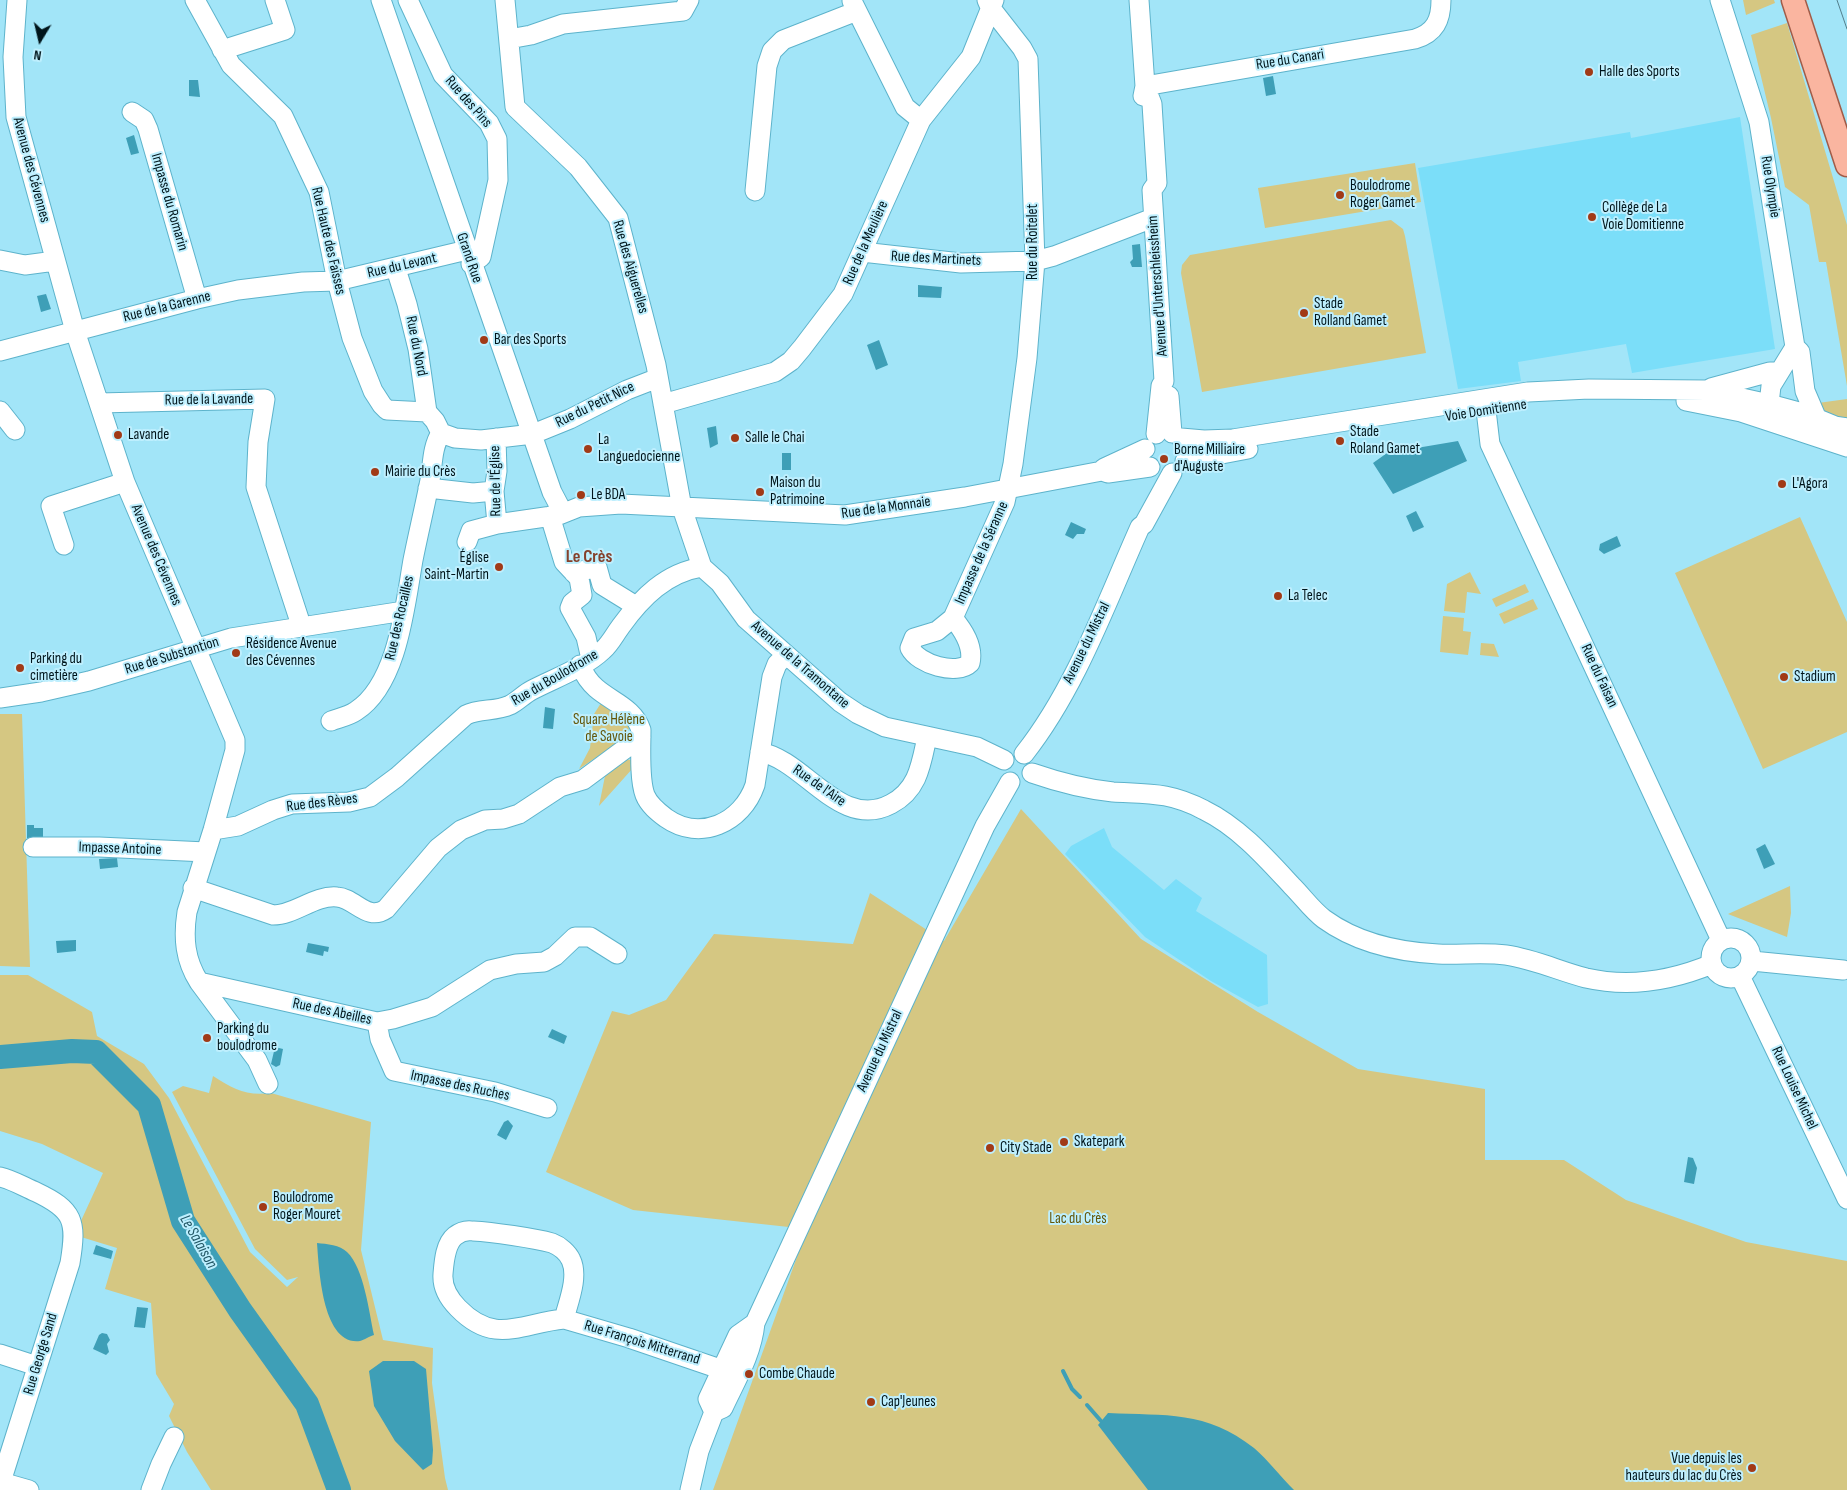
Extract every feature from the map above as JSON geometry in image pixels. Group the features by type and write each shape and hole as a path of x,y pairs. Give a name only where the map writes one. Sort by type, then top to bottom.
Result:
{"main road":[{"path":"1793,0 1847,165"}],"street":[{"name":"Avenue des Cévennes","path":"17,0 7,57 18,128 75,331 125,482 233,732 235,744 213,830 193,888 184,926 184,940 191,969 257,1060 268,1084"},
{"name":"Rue Haute des Faïsses","path":"196,0 231,65 283,116 319,192 337,281 352,338 373,391 382,405 387,410 434,422 467,440 496,438"},
{"path":"222,50 285,30 275,0"},
{"name":"Grand Rue","path":"381,0 552,492 564,562 578,578 582,595 572,603 570,608 586,637 586,662"},
{"name":"Rue des Pins","path":"408,0 443,75 489,123 498,139 498,180 480,257 469,257"},
{"path":"493,130 515,106 505,0"},
{"path":"509,39 531,35 563,24 683,11 689,0"},
{"name":"Avenue d'Unterschleissheim","path":"1139,0 1145,86 1152,104 1157,183 1152,190 1164,382 1169,387 1164,439"},
{"name":"Rue du Canari","path":"1145,86 1415,39 1433,29 1440,17 1441,0"},
{"name":"Rue Olympie","path":"1720,0 1759,122 1795,347 1800,352 1807,401 1816,419"},
{"name":"Rue de la Meulière","path":"663,404 775,372 791,361 843,294 921,120 970,57 990,2"},
{"name":"Rue du Roitelet","path":"990,2 1028,59 1035,260 1027,358 1010,488"},
{"path":"755,190 767,66 772,51 783,40 854,6 904,107 921,120"},
{"name":"Rue des Aiguerelles","path":"515,106 578,167 618,218 658,378 682,508 702,567"},
{"name":"Impasse du Romarin","path":"132,112 144,120 148,129 197,299"},
{"name":"Rue des Martinets","path":"862,252 961,264 1035,260 1054,256 1154,218"},
{"name":"Rue du Levant","path":"337,281 396,268 469,257"},
{"path":"0,260 25,265 55,261"},
{"name":"Rue du Nord","path":"396,268 407,304 434,422"},
{"name":"Rue de la Garenne","path":"0,351 238,290 303,282 337,281"},
{"path":"1786,428 1770,404 1771,386 1795,347"},
{"path":"1706,390 1770,372 1778,372"},
{"name":"Rue du Petit Nice","path":"496,438 533,434 627,390 658,378"},
{"name":"Voie Domitienne","path":"1164,439 1233,439 1538,390 1670,388 1706,390 1770,404 1835,426 1847,428"},
{"name":"Rue de la Lavande","path":"99,403 265,399 258,442 256,487 301,626"},
{"name":"Voie Domitienne","path":"1178,467 1210,455 1530,404 1670,400 1724,407 1847,447"},
{"name":"Rue du Faisan","path":"1486,410 1490,444 1722,940"},
{"path":"0,412 15,430"},
{"name":"Rue des Rocailles","path":"331,721 356,711 374,692 391,659 404,612 436,445 434,422"},
{"name":"Rue de l'Église","path":"496,438 497,471 494,491 497,524"},
{"path":"1151,468 1145,458 1164,439 1186,449 1178,467"},
{"name":"Rue de la Monnaie","path":"1102,471 1104,467 1164,439"},
{"name":"Rue de la Monnaie","path":"467,542 471,531 497,524 557,515 579,507 621,504 845,515 1102,471 1108,473 1151,468 1161,474 1178,467"},
{"name":"Avenue du Mistral","path":"1024,754 1036,738 1066,686 1140,528 1178,467"},
{"name":"Avenue du Mistral","path":"1140,528 1139,522 1151,468"},
{"path":"64,545 51,506 125,482"},
{"path":"428,488 473,493 494,491"},
{"name":"Impasse de la Séranne","path":"953,618 1010,488"},
{"path":"574,573 597,567 602,585 636,606"},
{"name":"Rue du Boulodrome","path":"466,715 476,710 488,710 510,705 530,691 586,662 603,650 636,606 666,579 682,571 702,567"},
{"name":"Avenue de la Tramontane","path":"702,567 720,582 746,619 858,714 885,727 977,746 1004,760"},
{"name":"Rue de Substantion","path":"0,698 41,692 89,681 231,638 404,612"},
{"path":"586,662 596,688 632,714 638,722 645,795 651,804 664,817 680,826 703,829 730,819 747,805 755,786 772,678 777,664 786,654"},
{"name":"Rue des Rèves","path":"213,830 238,826 273,810 292,804 349,802 370,797 397,777 466,715"},
{"name":"Rue de l'Aire","path":"760,752 772,754 783,760 845,806 864,810 875,809 901,798 912,787 918,775 927,737"},
{"path":"193,888 273,915 285,914 322,899 336,897 348,900 366,912 378,913 386,909 438,848 461,830 485,820 503,819 519,814 560,787 582,780 641,738"},
{"path":"1010,753 1024,754 1032,764 1032,773 1024,782 1010,782 1001,770 1004,760 1010,753"},
{"path":"1032,773 1082,788 1113,792 1160,794 1205,810 1262,854 1324,918 1348,932 1386,947 1411,952 1506,955 1528,959 1586,978 1612,982 1660,981 1676,978 1712,964"},
{"name":"Avenue du Mistral","path":"690,1490 699,1451 714,1412 723,1408 742,1370 753,1342 754,1323 985,826 1010,782"},
{"name":"Impasse Antoine","path":"33,847 99,847 206,852"},
{"name":"Rue des Abeilles","path":"199,982 376,1022 393,1019 432,1007 490,970 516,964 544,962 555,956 576,937 590,937 617,954"},
{"path":"1734,938 1746,943 1750,948 1752,961 1746,973 1726,978 1720,975 1712,964 1712,950 1722,940 1734,938"},
{"path":"1752,961 1843,970"},
{"name":"Rue Louise Michel","path":"1740,976 1847,1199"},
{"name":"Impasse des Ruches","path":"376,1022 380,1039 394,1071 494,1092 547,1108"},
{"name":"Rue George Sand","path":"0,1177 54,1201 63,1207 71,1220 72,1239 70,1263 0,1484"},
{"name":"Rue François Mitterrand","path":"564,1319 571,1292 574,1268 564,1250 553,1244 473,1230 465,1231 451,1240 447,1248 443,1277 446,1293 470,1320 488,1328 502,1330 525,1328 564,1319 629,1338 720,1369"},
{"name":"Avenue du Mistral","path":"714,1412 708,1399 720,1369 738,1335 754,1323"},
{"path":"0,1354 37,1366"},
{"path":"151,1490 160,1464 174,1437"},
{"path":"0,1484 28,1490"}],"shaded area":[{"path":"1273,76 1276,94 1266,96 1263,78"},
{"path":"189,80 198,80 200,97 189,96"},
{"name":"Collège de La Voie Domitienne","path":"1740,117 1775,349 1632,373 1626,344 1518,362 1521,381 1458,389 1418,168 1630,132 1631,138"},
{"path":"134,135 139,153 131,155 126,138"},
{"path":"1140,244 1142,267 1132,267 1130,262 1133,259 1132,245"},
{"path":"918,285 942,287 941,298 918,297"},
{"path":"46,294 51,309 41,312 37,296"},
{"path":"879,340 888,365 876,370 867,345"},
{"path":"716,426 718,444 710,448 707,428"},
{"path":"1458,441 1467,461 1393,494 1373,463 1387,453"},
{"path":"782,453 791,453 791,470 782,470"},
{"path":"1416,511 1424,527 1413,532 1406,516"},
{"path":"1071,522 1086,529 1084,534 1077,534 1073,539 1065,535"},
{"path":"1617,536 1621,546 1604,554 1599,550 1600,544"},
{"path":"545,707 555,709 553,729 543,728"},
{"path":"27,825 34,825 34,828 43,828 43,838 27,838"},
{"path":"1104,828 1112,847 1164,890 1176,879 1202,898 1196,911 1267,955 1268,1004 1258,1007 1211,981 1145,937 1065,854 1071,846"},
{"path":"1765,844 1775,864 1764,869 1756,849"},
{"path":"117,858 118,867 100,869 99,859"},
{"path":"76,940 76,951 57,953 56,941"},
{"path":"308,943 329,947 328,952 324,951 323,956 306,952"},
{"path":"552,1029 567,1036 564,1044 548,1037"},
{"path":"275,1047 283,1049 280,1065 276,1067 271,1064"},
{"path":"508,1120 513,1126 506,1140 497,1135 504,1122"},
{"path":"1688,1157 1693,1158 1697,1168 1694,1184 1684,1182"},
{"path":"317,1243 341,1248 353,1259 362,1279 374,1335 360,1341 347,1339 338,1331 330,1319 321,1286"},
{"path":"96,1245 113,1251 111,1259 93,1254"},
{"path":"137,1307 148,1308 145,1328 134,1327"},
{"path":"102,1333 107,1334 110,1340 107,1344 109,1352 106,1355 93,1349 99,1335"},
{"path":"383,1361 414,1361 426,1369 433,1450 432,1464 423,1470 395,1441 374,1406 369,1371"},
{"path":"1108,1413 1185,1417 1219,1427 1254,1448 1294,1490 1148,1490 1098,1425"}],"green space":[{"path":"1743,0 1774,0 1775,3 1746,15"},
{"path":"1787,23 1847,225 1847,386 1826,262 1819,262 1809,205 1785,187 1751,35"},
{"name":"Boulodrome Roger Gamet","path":"1415,163 1421,202 1265,228 1258,188"},
{"name":"Stade Rolland Gamet","path":"1391,220 1403,229 1405,236 1426,353 1202,392 1181,273 1182,265 1190,255"},
{"path":"1847,399 1847,419 1828,414 1818,403"},
{"name":"Stadium","path":"1800,517 1847,622 1847,732 1763,769 1675,573"},
{"path":"1470,572 1481,594 1467,592 1465,613 1444,611 1447,584"},
{"path":"1525,584 1529,592 1496,607 1492,599"},
{"path":"1533,599 1538,609 1504,624 1499,614"},
{"path":"1443,616 1464,618 1463,631 1471,632 1468,655 1440,652"},
{"path":"1481,643 1494,644 1499,657 1480,655"},
{"name":"Square Hélène de Savoie","path":"601,703 628,722 628,731 616,743 579,769 590,748 594,714"},
{"path":"0,714 22,714 30,967 0,966"},
{"path":"625,759 631,760 633,768 599,806 606,771"},
{"name":"Lac du Crès","path":"1021,809 1141,939 1258,1012 1358,1069 1485,1089 1485,1160 1564,1160 1626,1200 1746,1242 1847,1261 1847,1490 713,1490 807,1229 633,1210 546,1172 612,1011 629,1015 666,1000 714,934 853,944 870,893 944,941"},
{"path":"1790,886 1791,913 1787,937 1728,914"},
{"path":"0,975 28,975 92,1012 97,1036 144,1064 169,1098 250,1252 287,1287 298,1277 287,1280 255,1249 172,1092 183,1086 209,1093 213,1076 227,1085 240,1090 262,1094 271,1093 371,1122 361,1250 383,1340 433,1348 432,1383 448,1490 211,1490 187,1452 169,1416 174,1404 156,1374 151,1303 105,1289 117,1248 81,1237 80,1223 103,1173 42,1144 0,1131"}],"waterway":[{"name":"Le Salaison","path":"0,1057 72,1051 96,1052 149,1105 183,1221 240,1310 307,1404 339,1490"},
{"path":"1063,1371 1072,1389 1080,1397"},
{"path":"1087,1405 1101,1421"}],"tram line":[{"path":"1837,0 1847,29"}],"place":[{"name":"Halle des Sports","path":"1589,72"},
{"name":"Boulodrome Roger Gamet","path":"1340,195"},
{"name":"Collège de La Voie Domitienne","path":"1592,217"},
{"name":"Stade Rolland Gamet","path":"1304,313"},
{"name":"Bar des Sports","path":"484,340"},
{"name":"Lavande","path":"118,435"},
{"name":"Salle le Chai","path":"735,438"},
{"name":"Stade Roland Gamet","path":"1340,441"},
{"name":"La Languedocienne","path":"588,449"},
{"name":"Borne Milliaire d'Auguste","path":"1164,459"},
{"name":"Mairie du Crès","path":"375,472"},
{"name":"L'Agora","path":"1782,484"},
{"name":"Maison du Patrimoine","path":"760,492"},
{"name":"Le BDA","path":"581,495"},
{"name":"Église Saint-Martin","path":"499,567"},
{"name":"La Telec","path":"1278,596"},
{"name":"Résidence Avenue des Cévennes","path":"236,653"},
{"name":"Parking du cimetière","path":"20,668"},
{"name":"Stadium","path":"1784,677"},
{"name":"Parking du boulodrome","path":"207,1038"},
{"name":"Skatepark","path":"1064,1142"},
{"name":"City Stade","path":"990,1148"},
{"name":"Boulodrome Roger Mouret","path":"263,1207"},
{"name":"Combe Chaude","path":"749,1374"},
{"name":"Cap'Jeunes","path":"871,1402"},
{"name":"Vue depuis les hauteurs du lac du Crès","path":"1752,1468"}],"district":[{"name":"Le Crès","path":"589,557"}]}
